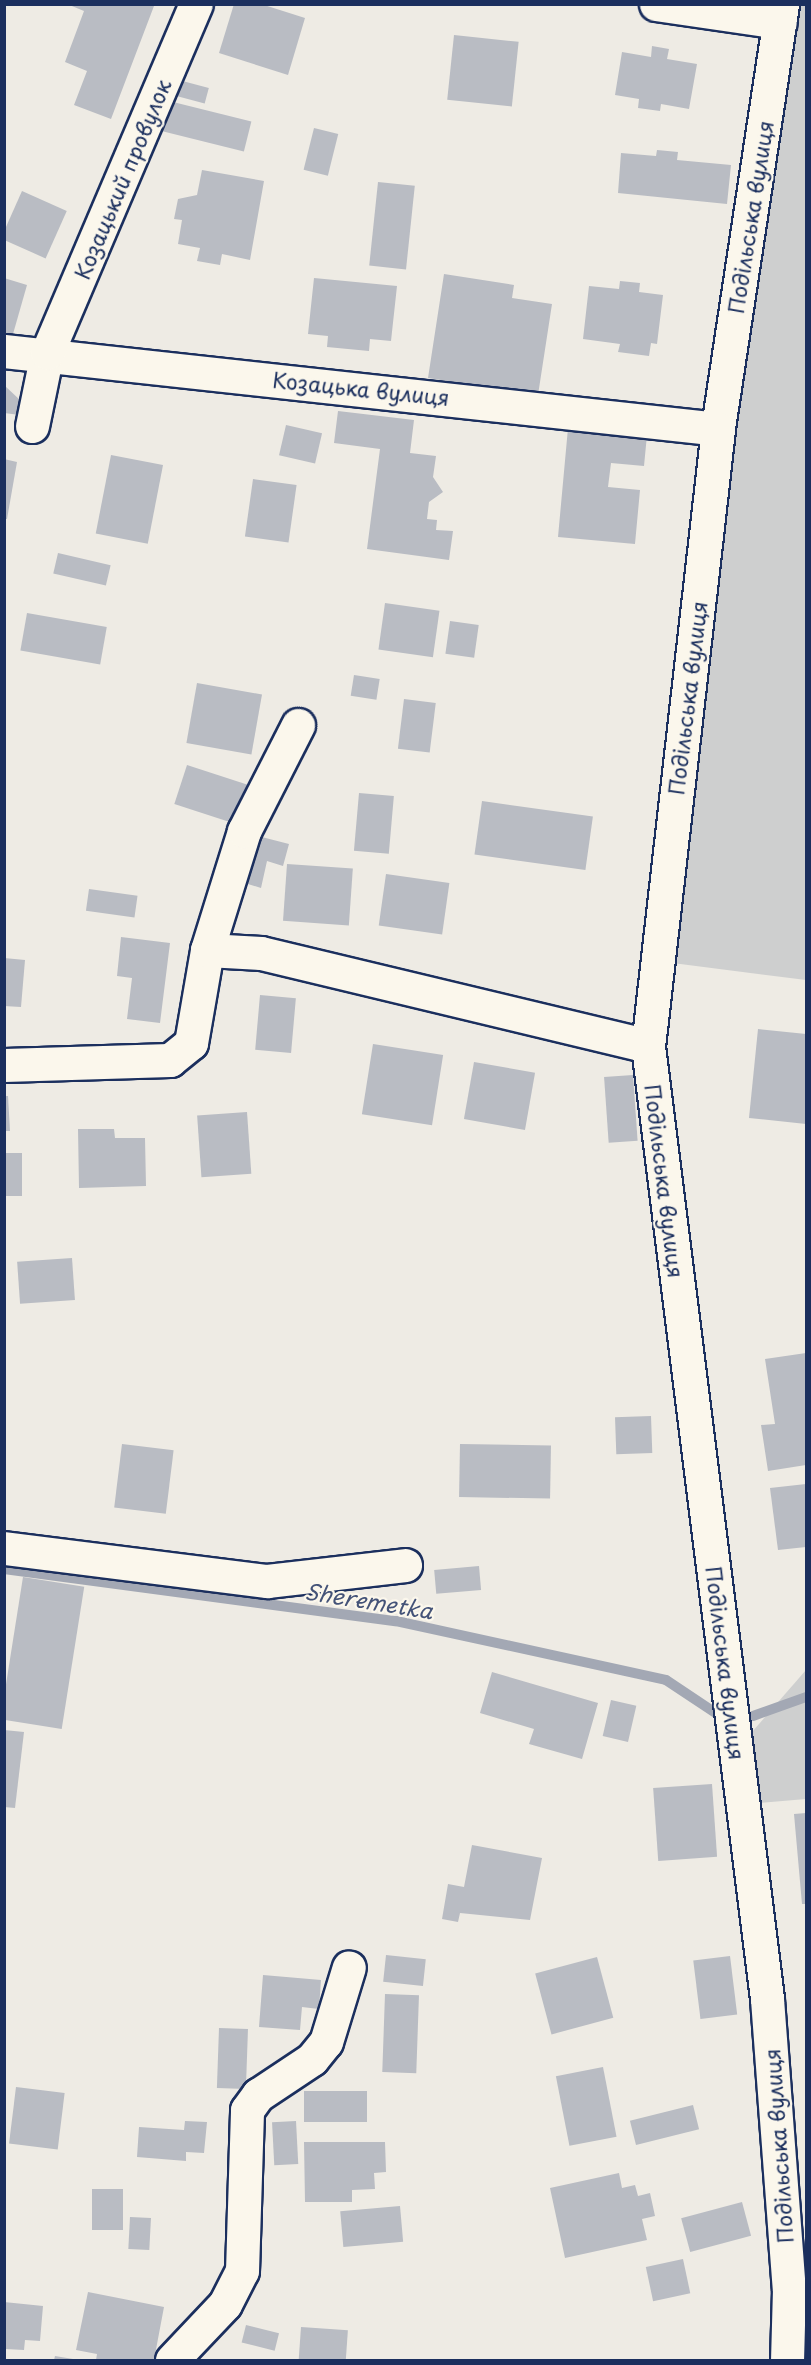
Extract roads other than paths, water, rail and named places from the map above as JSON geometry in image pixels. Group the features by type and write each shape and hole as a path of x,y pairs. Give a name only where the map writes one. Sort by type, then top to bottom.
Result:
{"street":[{"name":"Козацький провулок","path":"32,426 47,352 196,4"},
{"path":"656,4 781,13"},
{"name":"Подільська вулиця","path":"781,13 718,429 648,1046 767,1999 789,2289 787,2361"},
{"name":"Козацька вулиця","path":"4,351 47,352 718,429"},
{"path":"4,1065 170,1060 191,1043 207,950 244,831 298,725"},
{"path":"207,950 261,952 648,1046"},
{"path":"4,1548 267,1581 405,1565"},
{"path":"172,2361 225,2304 242,2271 247,2110 258,2095 312,2059 326,2042 348,1967"}],"waterway":[{"name":"Sheremetka","path":"4,1569 396,1621 666,1680 714,1712"},
{"name":"Sheremetka","path":"753,1716 806,1697"}]}
